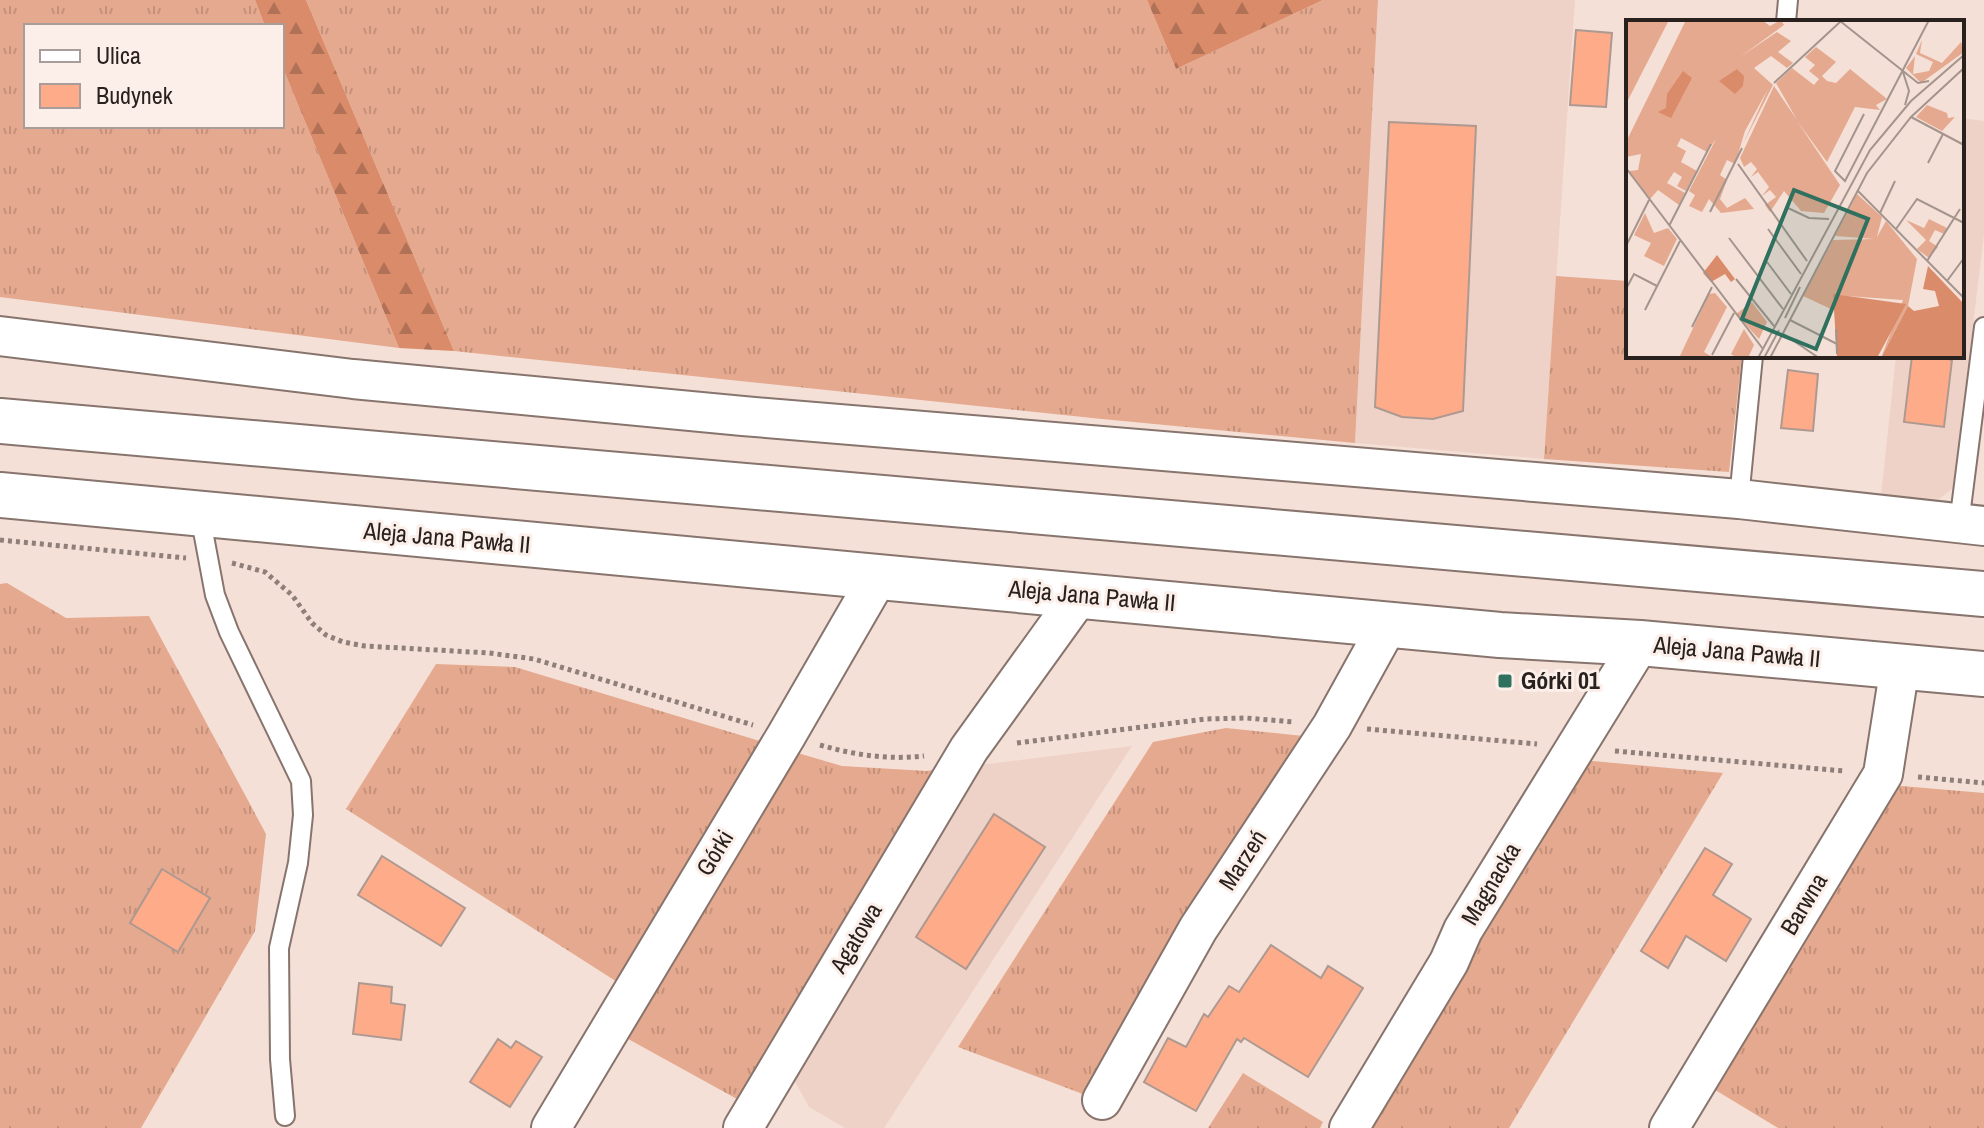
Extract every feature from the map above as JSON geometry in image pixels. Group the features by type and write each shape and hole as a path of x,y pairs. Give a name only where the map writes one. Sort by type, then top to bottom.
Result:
{"main road":[{"path":"0,421 1984,594"},
{"name":"Aleja Jana Pawła II","path":"0,495 1500,635 1640,643 1984,674"}],"street":[{"path":"0,336 353,379 728,415 1739,499 1972,525"},
{"name":"Górki","path":"551,1128 878,577"},
{"name":"Agatowa","path":"743,1128 969,749 1080,595"},
{"name":"Marzeń","path":"1102,1100 1198,929 1332,726 1389,623"},
{"name":"Magnacka","path":"1349,1128 1449,962 1463,930 1640,643"},
{"name":"Barwna","path":"1669,1128 1883,774 1900,666"}],"lane":[{"path":"1786,20 1788,0"},
{"path":"1972,525 1984,327"},
{"path":"1739,499 1753,358"},
{"path":"200,515 215,595 229,632 301,781 303,815 298,863 279,948 280,1059 285,1116"}],"path":[{"path":"0,540 209,560 265,572 280,583 312,623 326,635 343,642 534,659 786,736 860,755 920,757 1205,719 1246,718 1541,745"},
{"path":"1605,750 1984,783"}],"shaded area":[{"path":"1378,0 1575,0 1544,459 1355,443"},
{"path":"1964,118 1984,121 1984,235 1953,488 1939,499 1881,495 1896,358 1964,358"},
{"path":"1132,746 884,1128 845,1128 809,1107 788,1069 971,766"}],"green space":[{"path":"0,0 255,0 264,24 24,24 24,128 284,128 284,71 399,348 0,297"},
{"path":"255,0 306,0 454,351 399,348 284,71 284,24 264,24"},
{"path":"306,0 1147,0 1176,69 1323,0 1378,0 1355,443 454,351"},
{"path":"1147,0 1323,0 1176,69"},
{"path":"1556,276 1626,281 1626,358 1742,358 1729,472 1544,459"},
{"path":"7,583 66,618 149,616 266,834 255,931 141,1128 0,1128 0,584"},
{"path":"436,664 515,667 770,744 625,987 346,809"},
{"path":"1226,728 1313,737 1088,1096 958,1047 1153,742"},
{"path":"791,751 842,766 927,771 946,768 746,1104 621,1035"},
{"path":"1582,760 1723,773 1509,1128 1359,1128"},
{"path":"1890,785 1984,793 1984,1128 1778,1128 1707,1085"},
{"path":"1243,1073 1323,1122 1320,1128 1208,1128"}],"building":[{"path":"1576,30 1612,33 1606,107 1570,105"},
{"path":"1389,122 1476,126 1463,411 1433,419 1402,417 1375,407"},
{"path":"1912,358 1952,360 1944,427 1904,422"},
{"path":"1788,370 1818,374 1813,431 1781,428"},
{"path":"994,814 1045,847 966,969 916,937"},
{"path":"1705,848 1732,864 1713,895 1751,919 1726,961 1686,936 1668,968 1641,951"},
{"path":"382,856 465,908 441,946 358,895"},
{"path":"162,869 210,898 178,952 130,923"},
{"path":"1271,945 1321,978 1328,966 1363,988 1308,1077 1244,1038 1241,1042 1237,1039 1196,1111 1144,1082 1168,1038 1186,1047 1204,1014 1208,1017 1229,986 1239,992"},
{"path":"359,983 392,987 391,1003 405,1005 401,1040 353,1034"},
{"path":"498,1039 511,1048 516,1041 542,1057 510,1107 470,1082"}],"place":[{"name":"Górki 01","path":"1505,681"}]}
